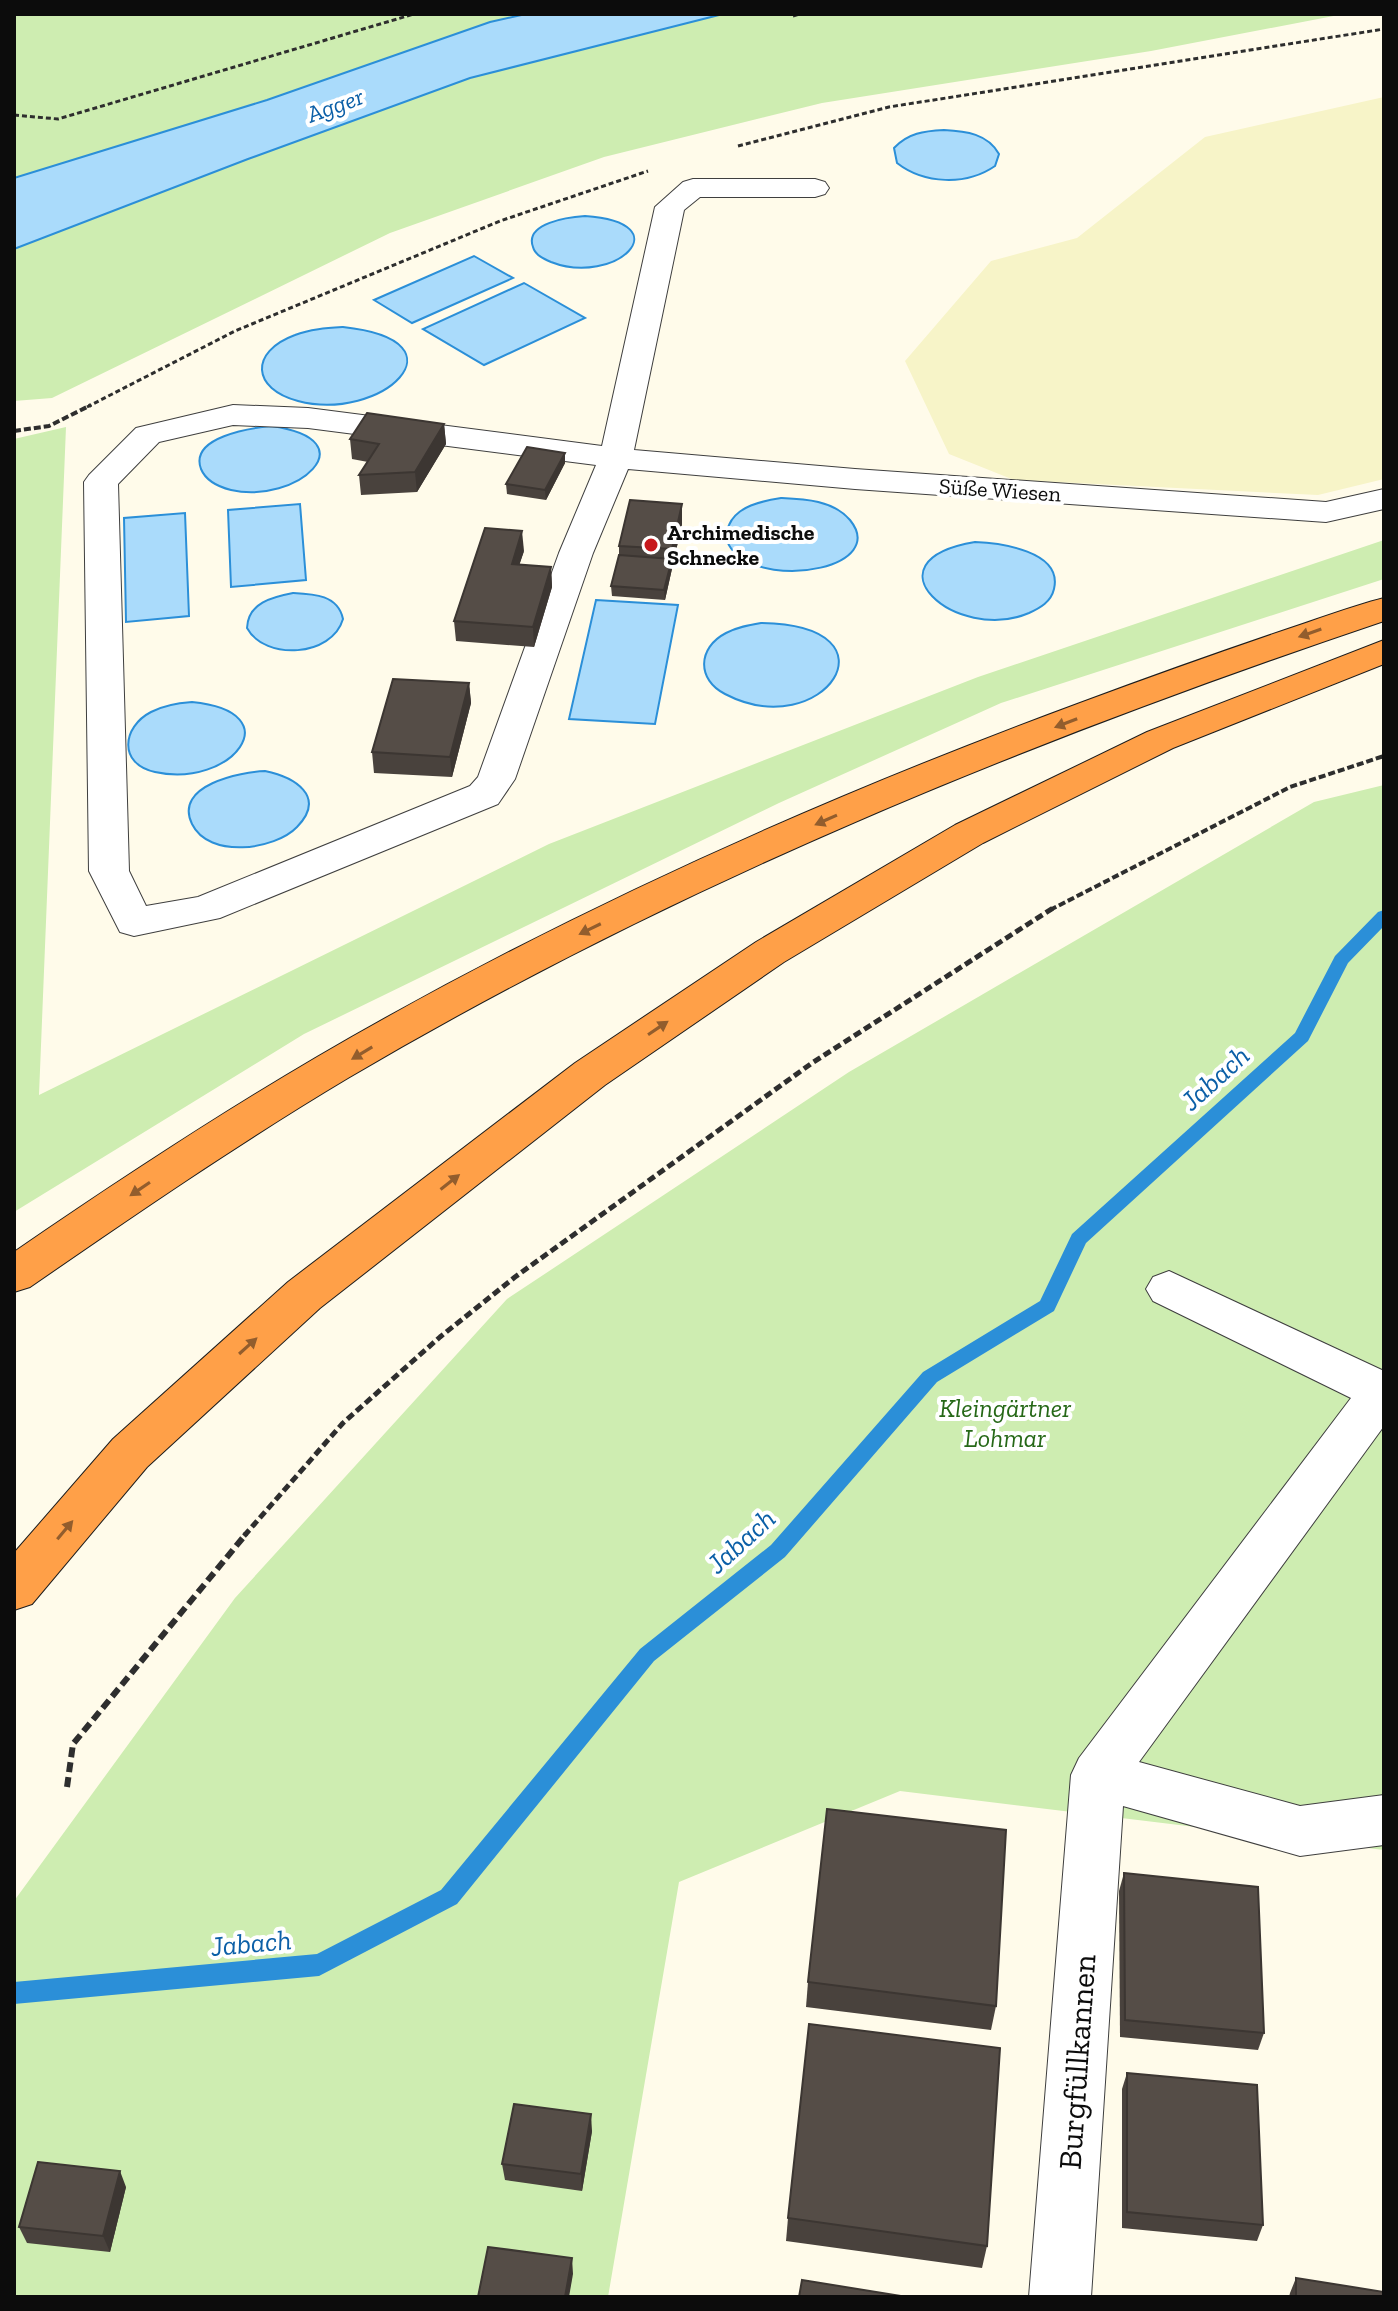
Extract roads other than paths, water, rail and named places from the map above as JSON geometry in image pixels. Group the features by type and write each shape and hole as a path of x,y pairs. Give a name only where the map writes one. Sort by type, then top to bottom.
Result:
{"highway":[{"path":"17,1272 207,1145 388,1037 563,943 732,860 897,788 1168,683 1384,609"},
{"path":"14,1589 130,1453 304,1295 590,1074 770,952 969,834 1160,740 1384,651"}],"street":[{"path":"616,458 670,207 693,188 815,188"},
{"name":"Süße Wiesen","path":"616,458 576,553 496,779 484,795 206,909 134,922 109,871 101,482 148,435 233,415 308,418 616,458 870,480 1326,512 1384,499"},
{"path":"1169,1289 1384,1391 1095,1801 1300,1831 1384,1820"},
{"name":"Burgfüllkannen","path":"1060,2297 1095,1801"}],"water":[{"name":"Agger","path":"526,14 723,14 470,78 14,249 14,178 267,100 490,22"},
{"path":"944,130 968,133 989,142 999,154 995,166 971,177 945,180 920,175 897,163 894,148 905,139 923,132"},
{"path":"585,216 614,221 630,230 634,240 629,251 616,260 597,266 575,267 551,262 536,252 532,239 541,227 559,220"},
{"path":"474,256 513,278 412,323 374,300"},
{"path":"524,283 585,318 484,365 423,329"},
{"path":"343,327 381,335 402,348 407,362 400,378 382,391 358,401 329,405 298,401 283,395 265,379 262,370 264,360 280,342 307,331"},
{"path":"271,426 301,433 316,444 319,456 313,469 299,480 279,488 255,492 222,487 203,473 200,458 204,449 213,442 237,432"},
{"path":"781,498 818,502 843,513 857,536 853,550 840,561 821,568 798,571 774,570 752,564 735,553 728,543 727,529 738,513"},
{"path":"300,504 306,580 231,587 228,510"},
{"path":"185,513 189,616 126,622 124,518"},
{"path":"975,542 1013,547 1040,558 1054,576 1054,589 1048,601 1029,613 1001,620 974,618 950,609 932,596 923,581 926,565 942,552"},
{"path":"293,593 331,600 343,619 336,632 326,641 298,650 282,650 256,639 247,628 248,619 256,607 269,599"},
{"path":"596,600 678,605 655,724 569,719"},
{"path":"761,623 805,629 830,642 839,660 834,678 817,694 792,705 761,706 716,688 705,673 704,664 710,647 716,639 730,631"},
{"path":"192,702 223,709 240,720 245,733 240,747 227,760 207,770 183,774 143,768 135,761 128,745 134,727 151,712"},
{"path":"265,771 296,783 308,797 309,806 297,827 274,841 243,847 212,842 200,835 192,824 189,811 192,799 200,790 226,778"}],"waterway":[{"name":"Jabach","path":"14,1993 319,1965 449,1897 647,1655 778,1551 930,1377 1047,1306 1079,1239 1302,1037 1341,960 1384,916"}],"place":[{"name":"Archimedische Schnecke","path":"651,545"}],"park label":[{"name":"Kleingärtner Lohmar","path":"1005,1423"}]}
